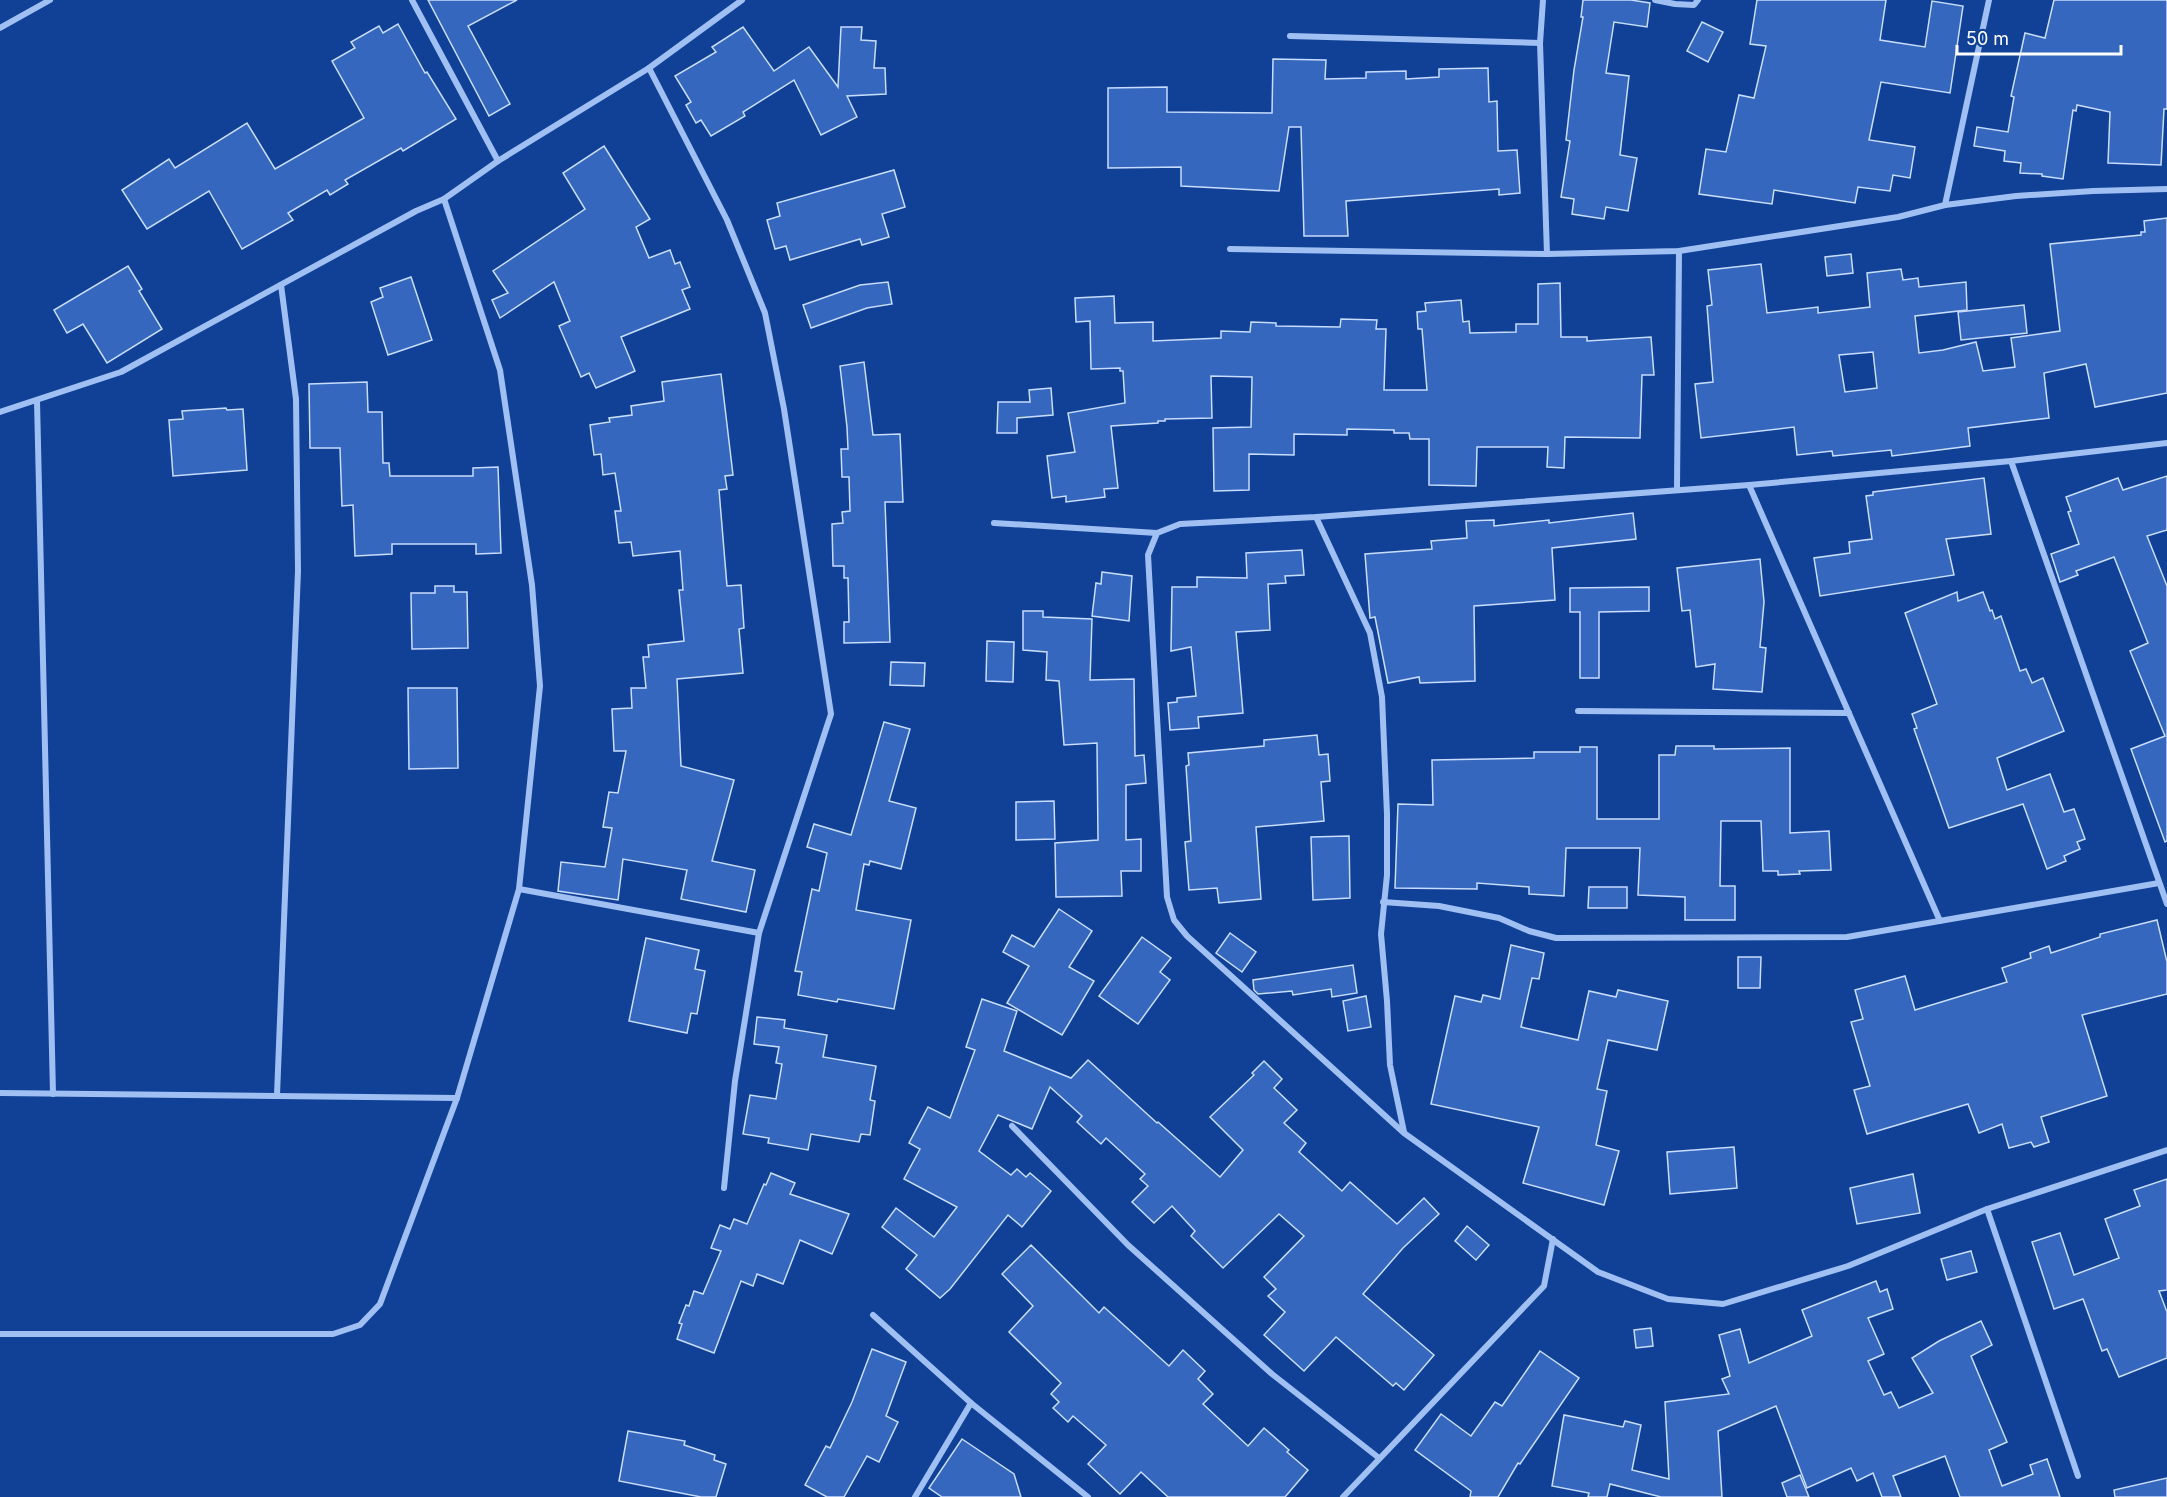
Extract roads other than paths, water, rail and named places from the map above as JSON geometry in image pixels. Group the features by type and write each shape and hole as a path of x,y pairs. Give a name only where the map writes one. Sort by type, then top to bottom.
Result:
{"street":[{"path":"0,28 50,0"},
{"path":"412,0 498,161"},
{"path":"0,412 122,372 416,211 444,199 498,161 649,68 742,0"},
{"path":"1543,0 1540,43 1547,254"},
{"path":"1655,0 1675,4 1694,4 1698,0"},
{"path":"1945,205 1989,0"},
{"path":"1290,36 1540,43"},
{"path":"649,68 727,220 765,313 784,409 831,714 759,933 735,1081 724,1188"},
{"path":"1230,249 1547,254 1679,251 1898,217 1945,205 2093,190 2167,189"},
{"path":"0,1334 333,1334 360,1325 380,1305 457,1098 519,889 540,686 532,585 500,370 444,199"},
{"path":"1677,490 1679,251"},
{"path":"277,1095 298,571 296,399 281,285"},
{"path":"37,401 53,1094"},
{"path":"994,523 1157,533 1180,524 1316,517 1749,485 2011,461 2167,443"},
{"path":"2011,461 2167,904"},
{"path":"1749,485 1940,921"},
{"path":"1316,517 1370,633 1382,697 1387,814 1386,875 1381,934 1390,1065 1404,1133"},
{"path":"1157,533 1148,555 1167,897 1174,920 1187,936 1404,1133 1598,1272 1668,1299 1723,1304 1848,1266 1987,1209 2167,1150"},
{"path":"1578,711 1849,713"},
{"path":"1383,902 1439,906 1471,912 1499,918 1529,931 1556,938 1847,937 2159,883"},
{"path":"519,889 759,933"},
{"path":"0,1093 457,1098"},
{"path":"1012,1126 1137,1253 1272,1374 1379,1458"},
{"path":"1987,1209 2078,1476"},
{"path":"1343,1497 1544,1286 1553,1239"},
{"path":"873,1315 971,1403 1088,1497"},
{"path":"915,1497 971,1403"}]}
